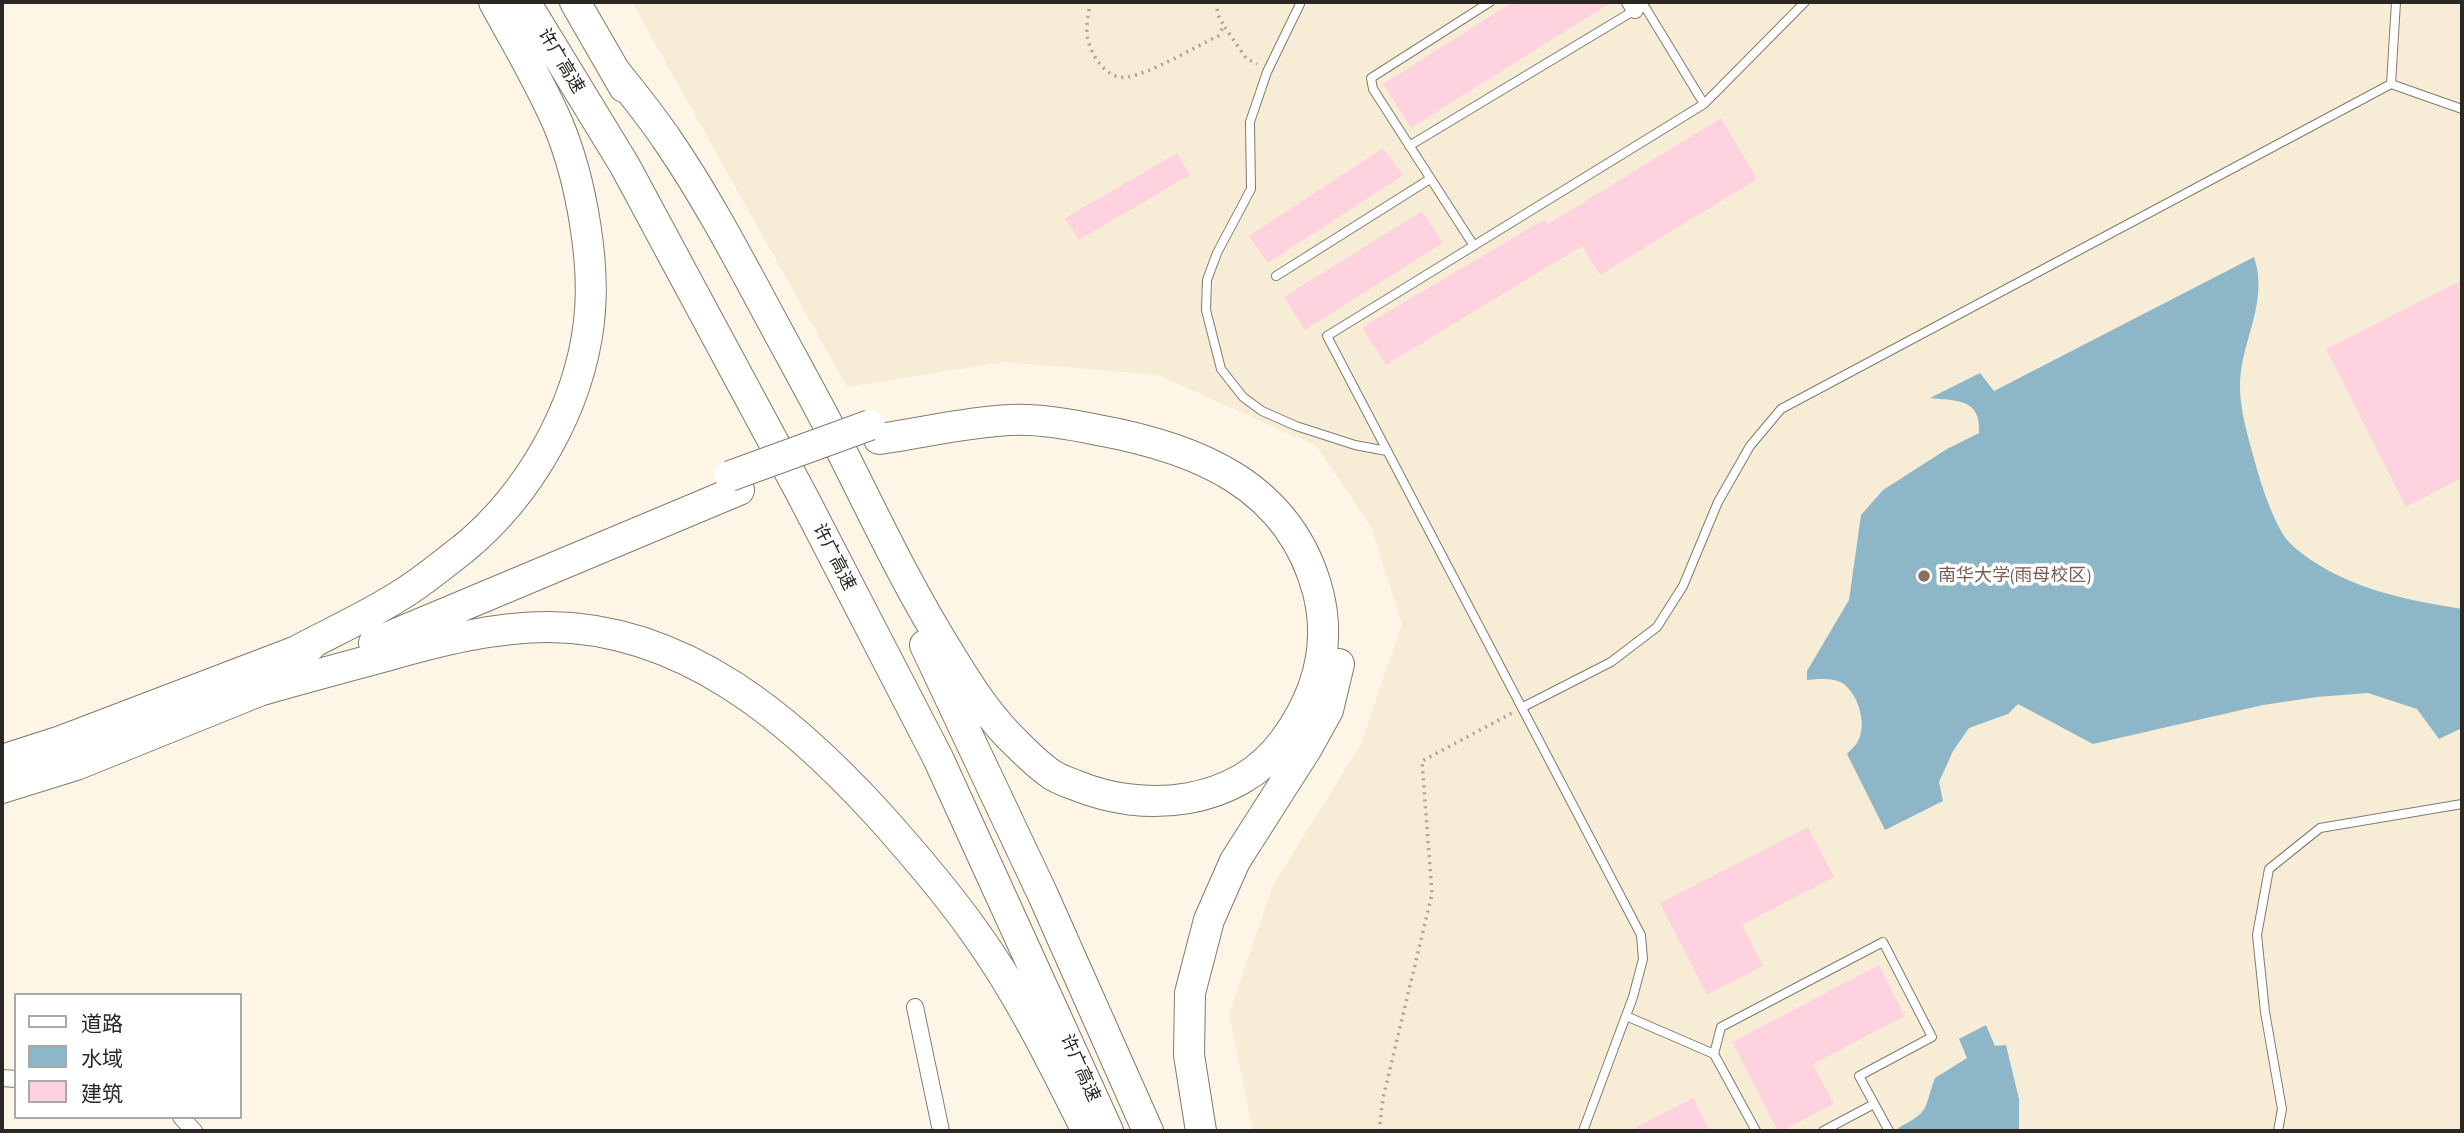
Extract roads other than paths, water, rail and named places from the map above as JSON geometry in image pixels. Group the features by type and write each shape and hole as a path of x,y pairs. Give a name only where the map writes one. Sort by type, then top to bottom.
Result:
{"highway":[{"path":"291,654 399,596 465,548 519,492 558,429 577,376 589,322 589,262 584,216 575,175 558,125 494,2"},
{"name":"许广高速","path":"525,2 625,166 802,495 938,758 1108,1131"},
{"name":"许广高速","path":"575,2 767,341 887,565 1043,895 1148,1131"},
{"path":"615,71 669,142 730,244 827,422 920,606 976,697 1014,742 1052,775 1097,794 1138,801 1177,800 1218,791 1255,772 1283,742 1306,706 1321,668 1324,631 1319,594 1305,554 1283,518 1256,491 1205,460 1139,437 1072,425 1012,419 874,432"},
{"path":"2,760 61,741 735,483 929,413 998,404 1039,404 1087,409 1144,422 1222,451 1262,475 1293,503 1317,540 1334,581 1340,622 1341,658 1328,710 1235,861 1209,920 1190,993 1189,1055 1201,1131"},
{"path":"2,788 76,765 262,690 735,483"},
{"path":"262,690 462,635 549,627 613,634 669,651 724,679 773,713 814,749 917,858 975,932 1013,992 1043,1042 1087,1131"}],"street":[{"path":"915,1007 942,1131"}],"lane":[{"path":"1301,2 1268,70 1250,122 1251,189 1217,253 1207,280 1206,310 1221,369 1243,397 1262,411 1296,426 1355,445 1387,451"},
{"path":"1474,246 1373,89 1371,78 1490,2"},
{"path":"1583,1131 1626,1016 1643,959 1641,935 1327,336 1704,104 1805,2"},
{"path":"2391,84 2396,2"},
{"path":"1409,146 1636,5 1704,104"},
{"path":"1523,708 1611,662 1657,627 1683,586 1718,502 1750,446 1782,409 2391,84 2462,109"},
{"path":"1276,276 1430,179"},
{"path":"2278,1131 2282,1109 2265,1012 2257,935 2269,869 2320,828 2462,804"},
{"path":"1714,1054 1721,1027 1882,942 1932,1037 1859,1076 1889,1131"},
{"path":"1626,1016 1714,1054 1756,1131"},
{"path":"1823,1131 1874,1104"}],"water":[{"path":"2254,257 2258,273 2257,305 2242,366 2240,393 2250,445 2273,515 2290,543 2329,571 2384,593 2462,609 2462,728 2439,739 2417,709 2368,693 2263,705 2093,744 2018,704 2008,714 1969,728 1953,751 1939,782 1943,801 1885,830 1847,754 1861,734 1862,719 1858,704 1845,685 1827,679 1807,680 1807,671 1849,600 1861,515 1883,490 1947,449 1979,433 1979,422 1971,407 1958,401 1930,398 1980,373 1994,391"},
{"path":"1986,1025 1995,1046 2006,1045 2019,1099 2019,1130 1900,1131 1898,1128 1916,1118 1924,1109 1935,1078 1967,1058 1959,1039"}],"place":[{"name":"南华大学(雨母校区)","path":"1924,576"}]}
